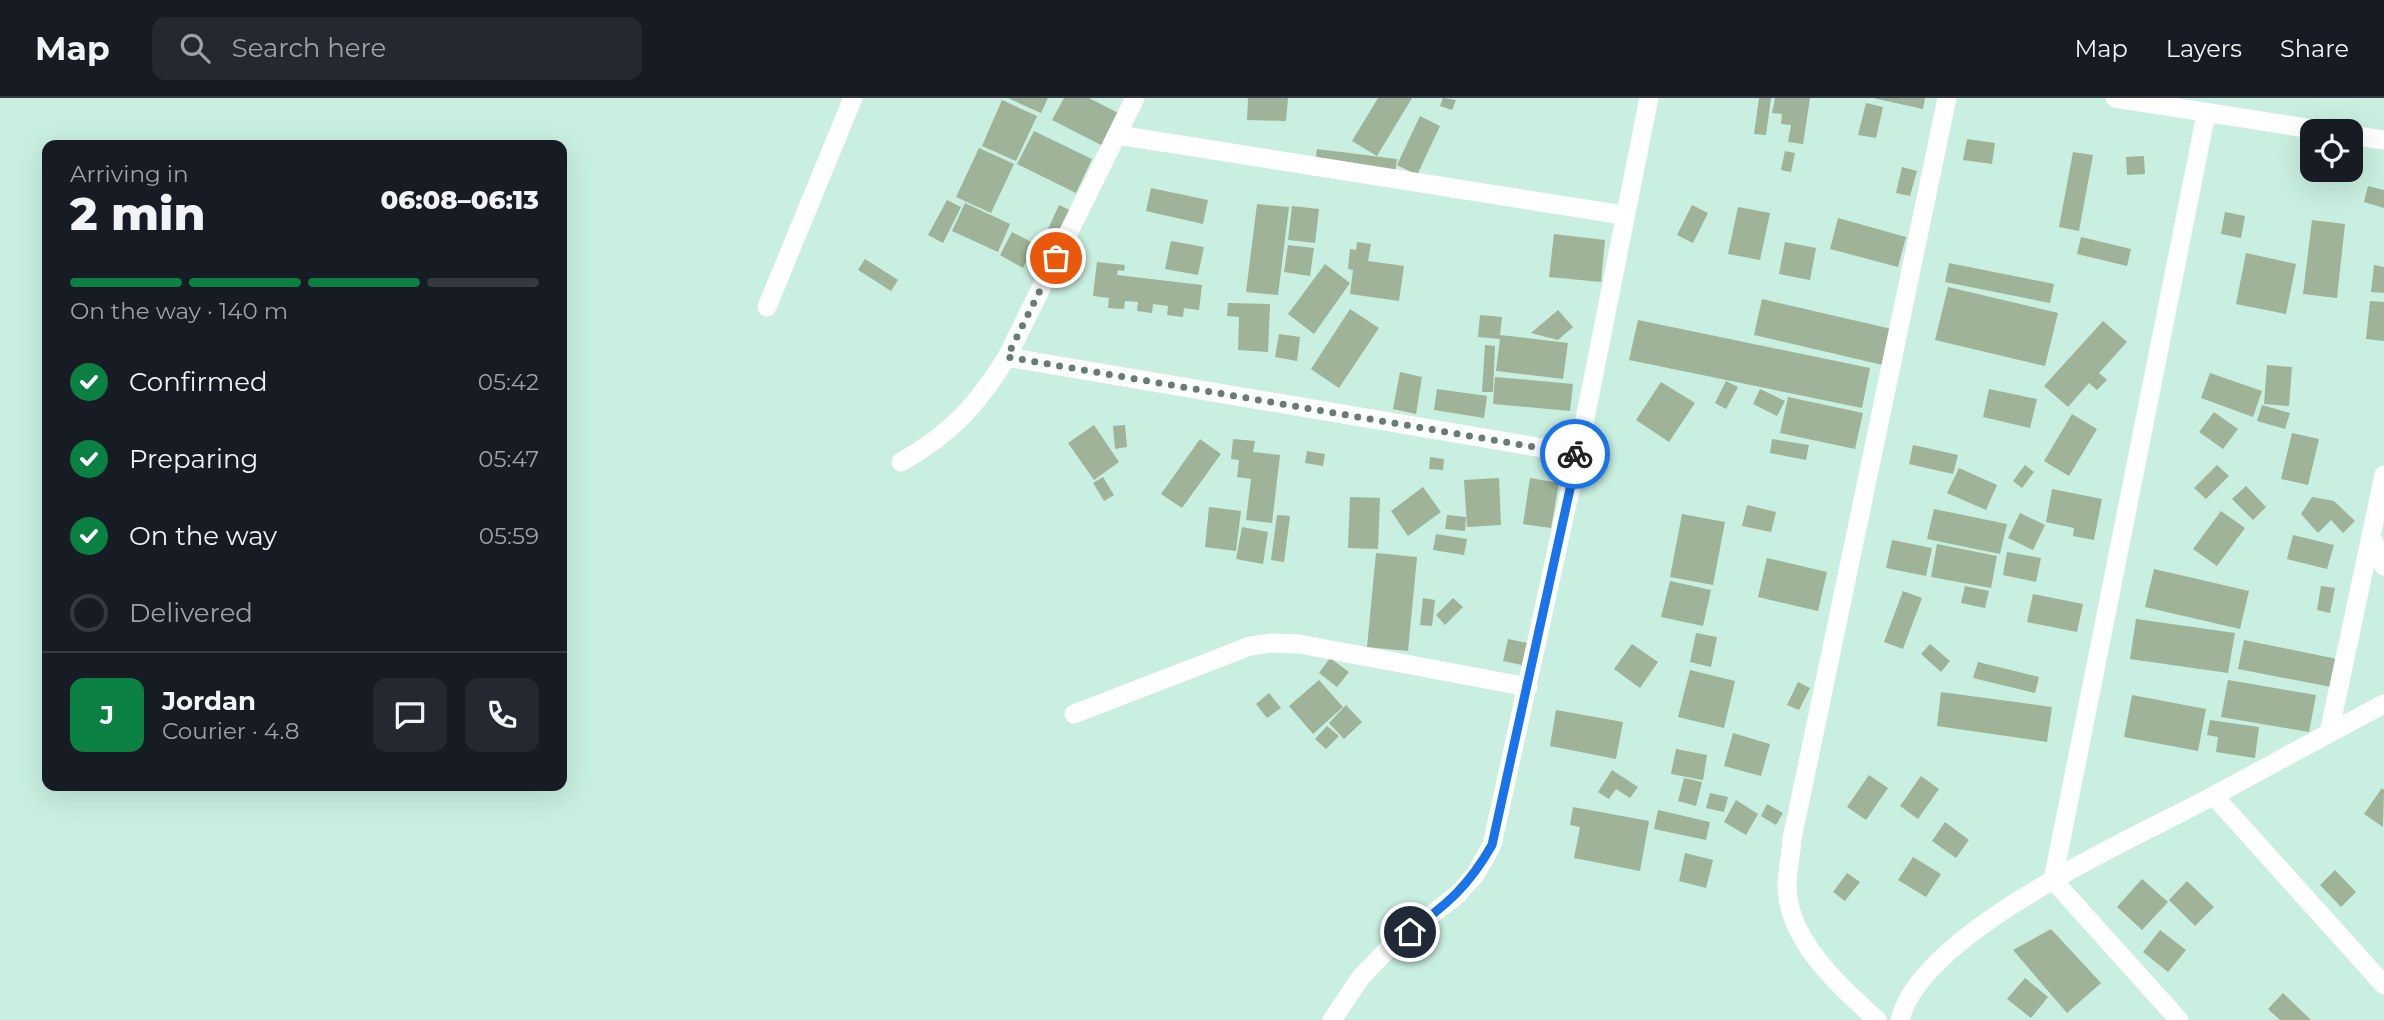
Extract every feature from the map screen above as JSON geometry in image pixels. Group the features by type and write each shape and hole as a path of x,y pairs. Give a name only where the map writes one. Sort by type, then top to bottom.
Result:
{"street":[{"path":"767,307 853,98"},
{"path":"901,462 929,447 958,423 982,396 1007,357 1135,98"},
{"path":"1332,1020 1360,977 1390,947 1457,895 1475,876 1492,845 1578,454 1623,215 1649,98"},
{"path":"1877,1020 1816,959 1795,921 1787,885 1792,839 1947,98"},
{"path":"2115,98 2300,127"},
{"path":"2053,880 2206,114"},
{"path":"1118,135 1623,215"},
{"path":"2363,137 2384,140"},
{"path":"1007,357 1578,454"},
{"path":"2329,733 2384,475"},
{"path":"2371,536 2384,566"},
{"path":"1073,714 1250,646 1272,643 1298,644 1528,687"},
{"path":"1900,1020 1915,989 1938,962 1972,933 2053,880 2384,704"},
{"path":"2214,796 2384,985"},
{"path":"2053,880 2179,1020"}],"building":[{"path":"1008,98 1048,98 1041,113"},
{"path":"1064,98 1089,98 1120,114 1103,146 1052,120"},
{"path":"1248,98 1288,98 1286,121 1247,120"},
{"path":"1378,98 1412,98 1377,156 1352,141"},
{"path":"1443,98 1456,100 1452,110 1440,106"},
{"path":"1759,98 1771,98 1766,135 1754,134"},
{"path":"1775,98 1810,98 1803,144 1788,142 1791,125 1781,124 1782,114 1772,113"},
{"path":"1873,98 1925,98 1923,109"},
{"path":"1002,100 1037,116 1016,161 982,146"},
{"path":"1866,103 1883,107 1876,138 1858,135"},
{"path":"1420,116 1440,126 1417,175 1397,165"},
{"path":"1034,131 1092,159 1076,193 1017,164"},
{"path":"1967,139 1995,143 1992,164 1963,160"},
{"path":"979,148 1014,164 991,213 956,197"},
{"path":"1317,149 1397,159 1395,174 1315,164"},
{"path":"1785,151 1795,153 1791,172 1781,170"},
{"path":"2073,152 2093,155 2079,231 2059,227"},
{"path":"2144,156 2145,174 2127,175 2126,157"},
{"path":"1902,167 1917,171 1910,196 1896,193"},
{"path":"2368,186 2384,190 2384,208 2364,202"},
{"path":"1151,188 1208,200 1203,224 1146,211"},
{"path":"947,200 961,207 943,243 928,235"},
{"path":"965,203 1010,224 998,252 952,231"},
{"path":"1257,204 1289,207 1278,295 1246,292"},
{"path":"1059,205 1076,213 1050,268 1034,260"},
{"path":"1692,205 1708,213 1693,243 1677,235"},
{"path":"1292,206 1319,209 1315,243 1288,240"},
{"path":"1738,207 1770,213 1760,260 1728,254"},
{"path":"2225,212 2245,216 2241,238 2221,234"},
{"path":"1838,218 1906,237 1898,267 1830,249"},
{"path":"2312,220 2345,224 2337,298 2303,294"},
{"path":"1012,232 1035,244 1023,268 1000,255"},
{"path":"1554,234 1605,240 1601,282 1549,277"},
{"path":"2081,237 2131,249 2127,266 2077,254"},
{"path":"1171,241 1204,247 1198,275 1165,269"},
{"path":"1357,242 1371,244 1368,261 1404,266 1399,301 1350,294 1353,270 1348,269 1350,249 1356,250"},
{"path":"1785,242 1816,248 1810,280 1779,274"},
{"path":"1288,245 1314,248 1310,276 1284,272"},
{"path":"2246,253 2296,264 2286,314 2236,304"},
{"path":"865,259 898,280 891,291 858,270"},
{"path":"1097,262 1125,265 1124,271 1118,270 1117,275 1202,285 1199,310 1184,308 1183,317 1167,315 1168,306 1153,304 1152,313 1137,311 1138,302 1125,301 1124,309 1108,308 1109,298 1093,296"},
{"path":"1949,263 2054,284 2050,303 1945,282"},
{"path":"1325,264 1350,283 1314,334 1288,314"},
{"path":"2374,265 2384,267 2384,293 2371,292"},
{"path":"1948,287 2058,313 2045,366 1935,340"},
{"path":"1762,299 1896,330 1887,366 1754,335"},
{"path":"2370,301 2384,302 2384,341 2366,339"},
{"path":"1228,303 1270,304 1268,352 1238,350 1239,317 1227,316"},
{"path":"1350,309 1379,328 1339,388 1311,369"},
{"path":"1558,310 1573,327 1558,340 1531,333"},
{"path":"1480,315 1502,317 1500,335 1568,343 1563,379 1496,371 1500,339 1478,337"},
{"path":"1638,320 1870,368 1862,408 1629,360"},
{"path":"2103,321 2127,342 2099,373 2107,380 2097,390 2089,383 2068,407 2044,386"},
{"path":"1279,334 1300,337 1297,361 1275,357"},
{"path":"1485,345 1495,346 1493,392 1482,392"},
{"path":"2267,365 2292,367 2289,406 2264,404"},
{"path":"1400,372 1422,377 1416,414 1393,409"},
{"path":"2210,373 2262,391 2253,417 2201,398"},
{"path":"1495,377 1573,384 1570,411 1493,404"},
{"path":"1726,381 1738,387 1726,409 1715,403"},
{"path":"1661,382 1695,403 1669,442 1636,420"},
{"path":"1437,389 1487,396 1484,418 1434,410"},
{"path":"1760,389 1785,401 1777,416 1753,404"},
{"path":"1989,389 2037,399 2030,428 1983,417"},
{"path":"1788,397 1863,413 1855,449 1780,433"},
{"path":"2262,405 2290,413 2285,429 2257,421"},
{"path":"2214,412 2238,429 2223,449 2199,432"},
{"path":"2072,414 2097,429 2069,476 2044,461"},
{"path":"1094,425 1119,462 1094,480 1068,443"},
{"path":"1125,425 1127,447 1115,449 1113,426"},
{"path":"2292,433 2319,439 2308,485 2281,479"},
{"path":"1200,439 1221,454 1182,508 1161,494"},
{"path":"1233,439 1255,441 1253,452 1280,455 1272,523 1246,520 1251,479 1237,477 1239,460 1231,459"},
{"path":"1772,439 1809,445 1806,460 1770,453"},
{"path":"1913,445 1958,455 1953,474 1909,464"},
{"path":"1307,451 1325,454 1323,466 1305,463"},
{"path":"1430,457 1444,459 1443,470 1429,469"},
{"path":"2025,465 2034,472 2022,488 2013,481"},
{"path":"2217,465 2229,476 2206,499 2194,488"},
{"path":"1959,468 1997,485 1986,510 1947,493"},
{"path":"1103,477 1114,495 1104,501 1093,483"},
{"path":"1499,478 1501,525 1467,527 1464,480"},
{"path":"1530,478 1559,483 1551,528 1523,524"},
{"path":"2246,486 2266,507 2253,520 2232,499"},
{"path":"1423,487 1441,512 1408,536 1391,511"},
{"path":"2052,489 2102,499 2094,540 2073,536 2074,528 2046,522"},
{"path":"1350,497 1380,498 1378,549 1348,548"},
{"path":"2312,497 2334,501 2355,521 2343,533 2331,520 2318,533 2301,514"},
{"path":"1747,505 1776,512 1771,532 1742,526"},
{"path":"1209,507 1241,511 1236,551 1205,547"},
{"path":"1934,509 2007,524 2000,554 1927,539"},
{"path":"2221,511 2245,528 2217,566 2193,549"},
{"path":"2020,513 2045,525 2033,550 2008,538"},
{"path":"1682,514 1725,522 1713,585 1670,577"},
{"path":"1277,515 1290,516 1284,562 1271,560"},
{"path":"1447,515 1466,517 1465,531 1445,529"},
{"path":"1242,527 1268,532 1263,564 1236,559"},
{"path":"1436,534 1467,539 1464,555 1433,550"},
{"path":"2293,535 2334,545 2327,569 2287,559"},
{"path":"1892,540 1932,548 1926,576 1886,568"},
{"path":"1937,544 1997,556 1991,588 1931,577"},
{"path":"2007,552 2041,558 2036,582 2003,575"},
{"path":"1376,553 1417,557 1408,651 1367,647"},
{"path":"1767,558 1827,572 1818,611 1758,597"},
{"path":"2154,569 2249,591 2240,629 2145,607"},
{"path":"1670,581 1711,590 1703,626 1661,617"},
{"path":"1965,586 1989,591 1985,608 1961,603"},
{"path":"2321,586 2335,588 2330,613 2317,610"},
{"path":"1903,591 1922,598 1903,649 1884,642"},
{"path":"2033,594 2083,604 2077,632 2027,622"},
{"path":"1423,598 1435,600 1432,626 1420,625"},
{"path":"1453,598 1463,607 1445,625 1436,615"},
{"path":"2136,619 2235,633 2228,673 2130,659"},
{"path":"1696,633 1717,637 1711,667 1690,662"},
{"path":"1508,639 1527,643 1522,665 1503,661"},
{"path":"2244,640 2337,659 2331,687 2238,669"},
{"path":"1632,644 1658,662 1640,688 1614,669"},
{"path":"1930,644 1950,661 1941,672 1921,654"},
{"path":"1330,658 1349,672 1337,687 1319,673"},
{"path":"1978,662 2039,677 2035,693 1973,678"},
{"path":"1690,670 1735,681 1724,728 1678,717"},
{"path":"1319,680 1343,707 1313,734 1289,706"},
{"path":"2228,680 2316,695 2309,732 2221,717"},
{"path":"1798,682 1810,688 1799,710 1787,705"},
{"path":"1941,692 2052,707 2047,742 1937,726"},
{"path":"1269,693 1281,708 1267,718 1256,704"},
{"path":"2132,695 2206,709 2198,751 2124,737"},
{"path":"1346,705 1362,722 1344,739 1329,723"},
{"path":"1556,710 1623,722 1616,759 1550,746"},
{"path":"2210,720 2259,727 2255,758 2216,752 2218,737 2207,735"},
{"path":"1327,726 1339,736 1326,749 1315,739"},
{"path":"1733,733 1770,744 1761,776 1724,766"},
{"path":"1676,749 1707,755 1703,780 1671,774"},
{"path":"1612,770 1638,787 1630,798 1616,789 1609,799 1598,792"},
{"path":"1869,775 1888,788 1866,820 1847,807"},
{"path":"1921,776 1939,789 1918,819 1900,806"},
{"path":"1684,778 1702,782 1696,806 1678,801"},
{"path":"2382,788 2384,790 2383,827 2364,814"},
{"path":"1710,793 1728,797 1724,812 1706,808"},
{"path":"1736,800 1758,814 1746,835 1724,822"},
{"path":"1767,804 1783,813 1776,825 1761,816"},
{"path":"1573,807 1649,821 1640,871 1574,858 1580,827 1570,825"},
{"path":"1658,810 1710,822 1706,840 1654,829"},
{"path":"1945,822 1969,840 1956,858 1932,841"},
{"path":"1685,853 1713,860 1706,888 1679,881"},
{"path":"1913,857 1941,874 1926,897 1898,880"},
{"path":"2335,870 2356,892 2341,907 2320,885"},
{"path":"1847,873 1860,882 1845,901 1833,892"},
{"path":"2142,879 2168,902 2142,930 2117,907"},
{"path":"2187,881 2214,907 2195,926 2169,900"},
{"path":"2051,929 2101,983 2067,1013 2013,950"},
{"path":"2160,930 2186,950 2168,972 2143,952"},
{"path":"2025,978 2048,997 2031,1018 2007,999"},
{"path":"2283,993 2311,1020 2280,1020 2268,1009"}],"way so far":[{"path":"1056,258 1007,357 1575,454"}],"route":[{"path":"1410,932 1457,895 1475,876 1492,845 1578,454 1575,454"}]}
